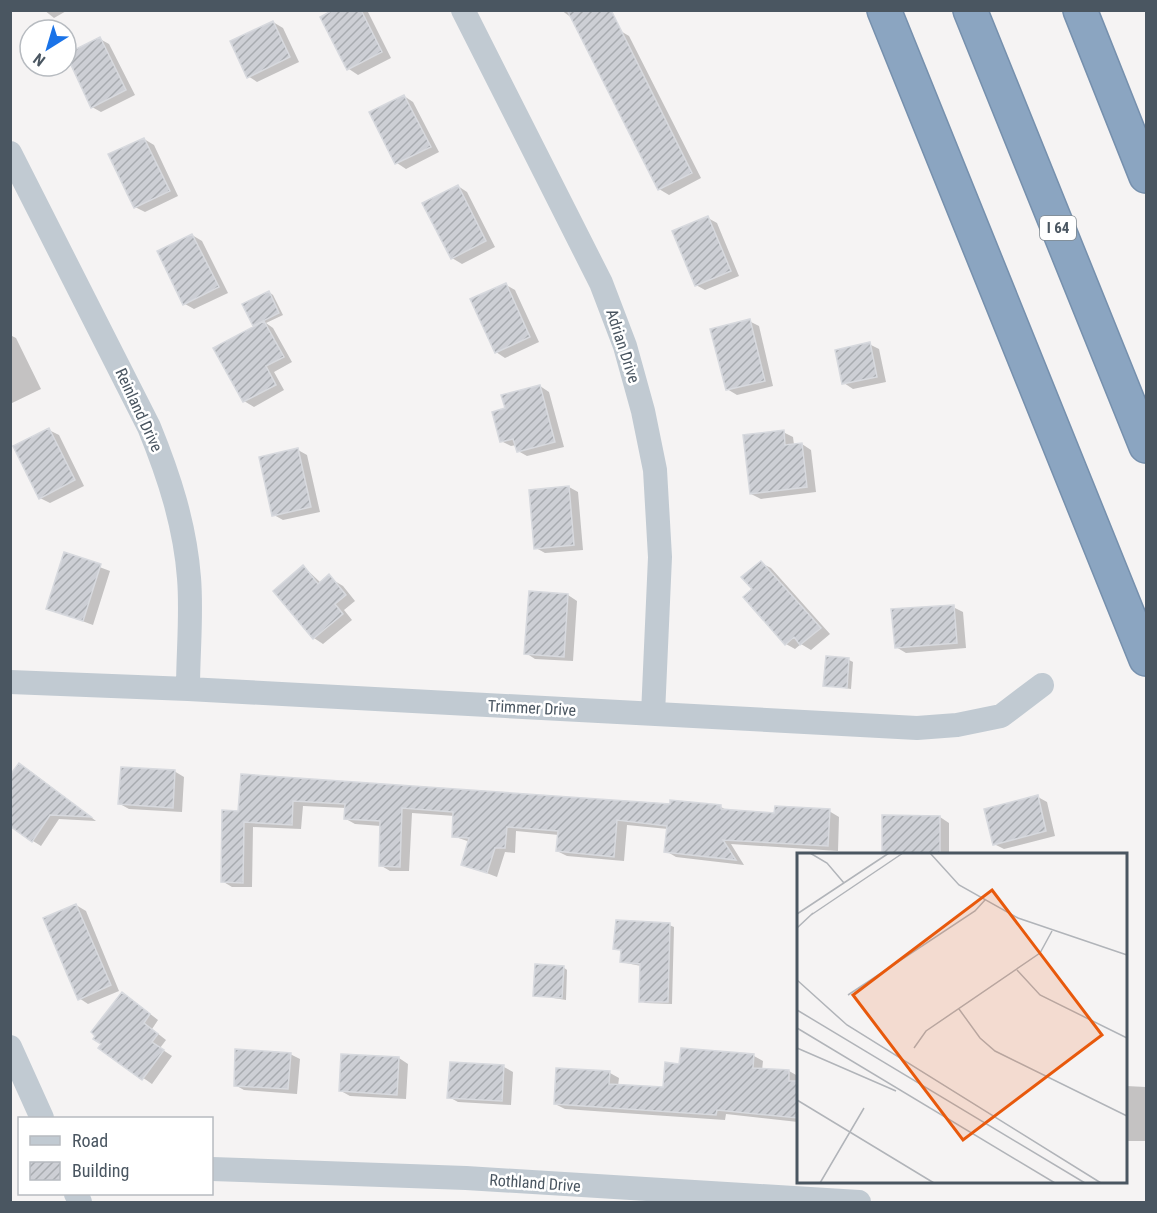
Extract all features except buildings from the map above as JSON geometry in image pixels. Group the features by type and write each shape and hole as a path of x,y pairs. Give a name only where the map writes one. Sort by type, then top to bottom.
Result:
{"highway":[{"path":"884,10 1146,659"},
{"name":"I 64","path":"970,10 1146,446"},
{"path":"1080,10 1146,176"}],"street":[{"name":"Adrian Drive","path":"464,10 601,283 625,346 643,411 655,470 660,557 653,714"},
{"name":"Reinland Drive","path":"10,153 149,427 165,466 184,536 189,579 188,689"},
{"name":"Trimmer Drive","path":"10,682 188,689 917,728 957,725 1001,716 1042,685"},
{"path":"10,1047 41,1117"},
{"name":"Rothland Drive","path":"213,1169 466,1178 859,1203"}]}
